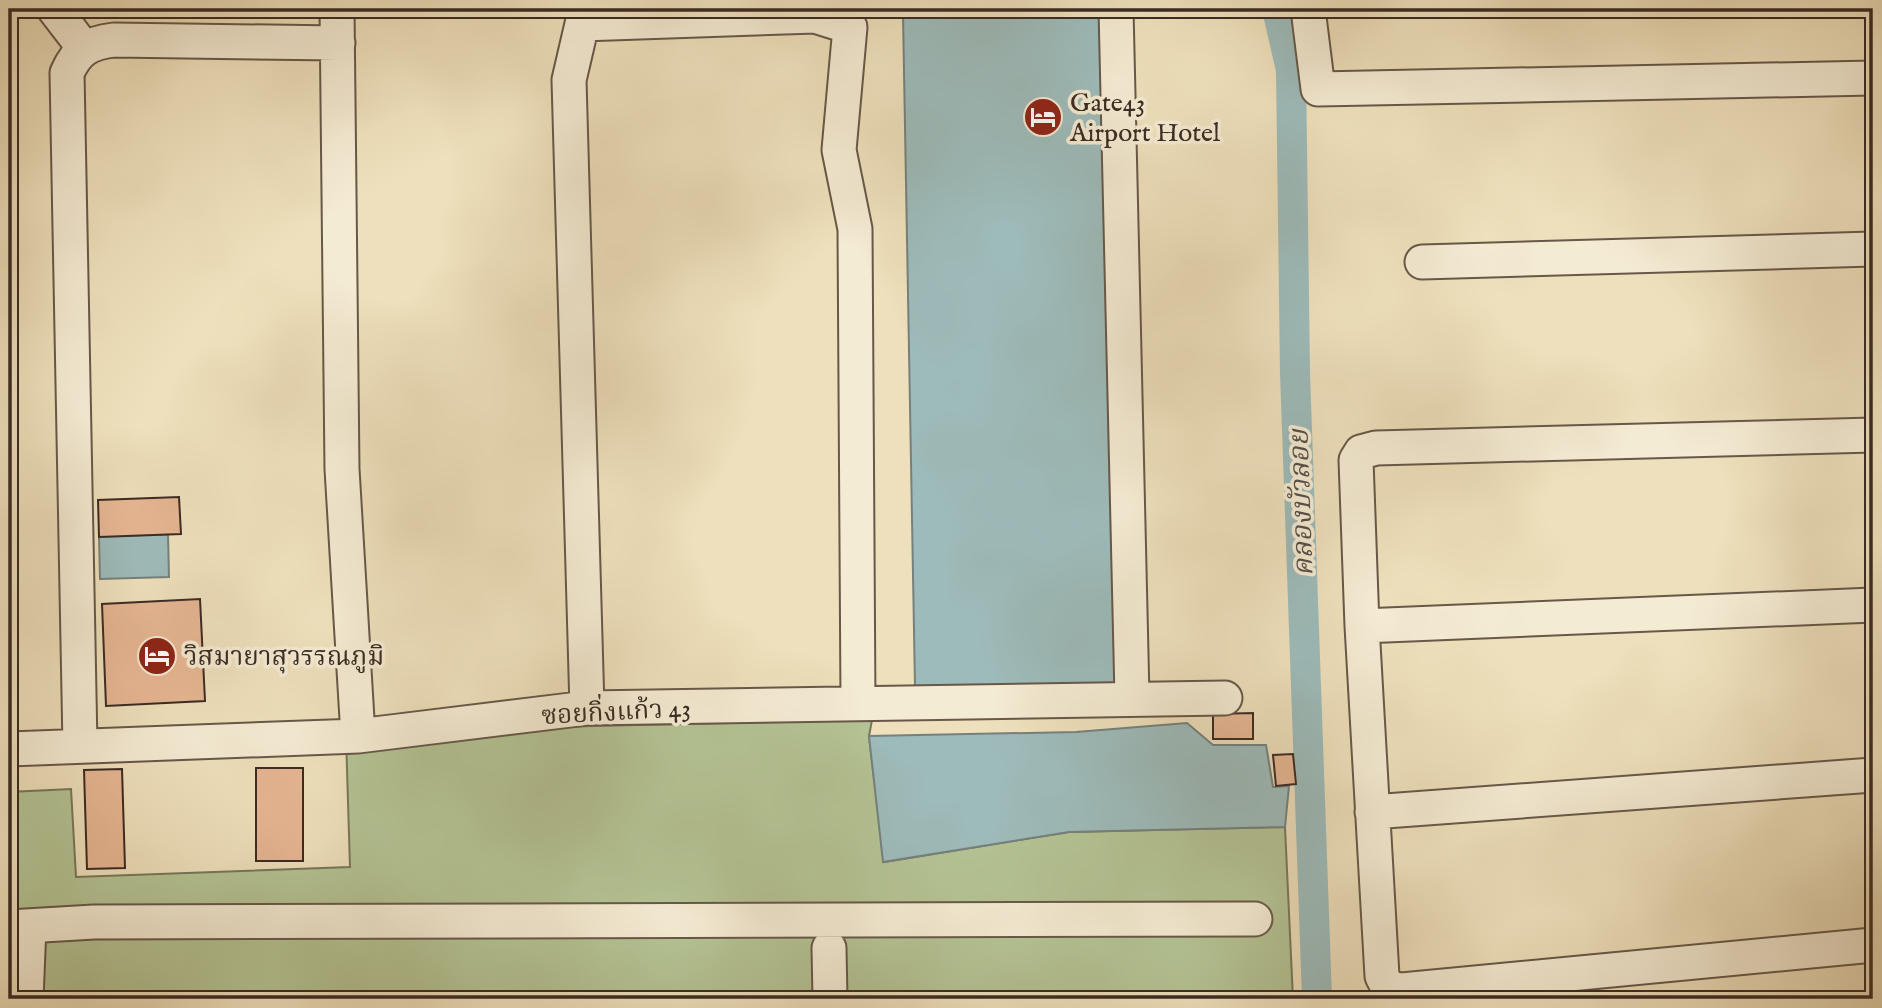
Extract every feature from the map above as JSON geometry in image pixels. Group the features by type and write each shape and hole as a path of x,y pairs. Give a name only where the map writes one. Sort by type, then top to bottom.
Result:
{"street":[{"path":"54,9 84,48"},
{"path":"337,9 342,469 358,736"},
{"path":"1116,9 1132,697"},
{"path":"1308,9 1318,89 1873,78"},
{"path":"587,708 569,80 582,24 757,15 815,16 850,27 839,150 855,229 858,702"},
{"path":"80,746 66,73 74,57 84,48 114,40 338,43"},
{"path":"1423,262 1873,249"},
{"path":"1873,435 1376,448 1361,453 1356,460 1372,812 1382,976 1388,988 1402,990 1873,945"},
{"path":"1362,626 1873,605"},
{"name":"ซอยกิ่งแก้ว 43","path":"9,749 358,736 587,708 1132,697 1226,698"},
{"path":"1372,812 1873,775"},
{"path":"26,999 19,927 94,922 1255,919"},
{"path":"829,948 830,999"}],"green space":[{"path":"872,720 869,736 884,862 1069,832 1285,827 1293,999 9,999 9,792 71,789 76,877 350,867 346,737 590,726"}],"water":[{"path":"997,9 1106,9 1123,683 915,686 903,15"},
{"path":"168,534 169,577 100,579 99,537"},
{"path":"1187,723 1213,745 1266,745 1273,787 1289,786 1285,827 1069,832 883,862 869,736 1076,732"}],"building":[{"path":"179,497 181,534 99,537 98,500"},
{"path":"200,599 205,701 106,706 102,604"},
{"path":"1253,713 1253,739 1213,739 1213,714"},
{"path":"1293,754 1296,784 1276,786 1273,755"},
{"path":"256,768 303,768 303,861 256,861"},
{"path":"122,769 125,868 87,869 84,770"}],"waterway":[{"name":"คลองบัวลอย","path":"1277,9 1291,70 1295,373 1317,999"}],"place":[{"name":"Gate43 Airport Hotel","path":"1043,117"},
{"name":"วิสมายาสุวรรณภูมิ","path":"157,656"}]}
